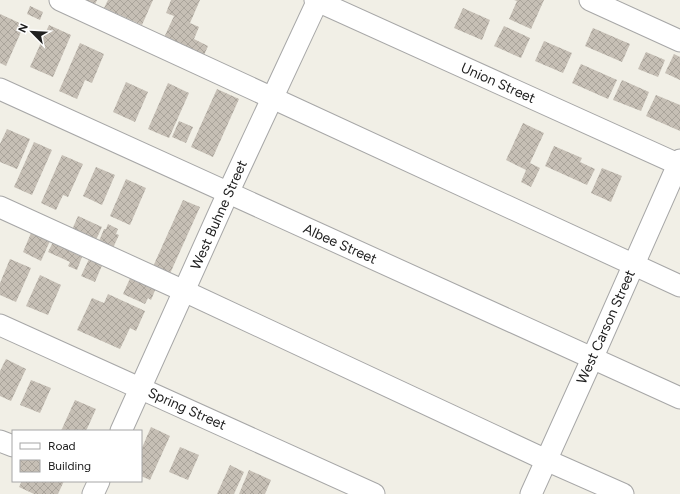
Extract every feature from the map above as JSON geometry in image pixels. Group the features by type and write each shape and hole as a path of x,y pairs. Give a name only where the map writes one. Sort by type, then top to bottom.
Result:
{"street":[{"path":"60,0 680,286"},
{"name":"West Buhne Street","path":"121,430 317,0"},
{"name":"Union Street","path":"317,0 679,164"},
{"path":"590,0 680,41"},
{"name":"Albee Street","path":"0,89 680,398"},
{"name":"West Carson Street","path":"531,494 679,164"},
{"path":"0,207 546,460 623,494"},
{"name":"Spring Street","path":"0,325 374,494"},
{"path":"0,441 12,446"}],"building":[{"path":"69,0 97,0 92,11"},
{"path":"108,0 153,0 142,25 104,8"},
{"path":"171,0 200,0 190,23 199,27 194,39 208,46 201,62 161,44 174,16 166,13"},
{"path":"514,0 544,0 531,29 509,19 517,1"},
{"path":"30,6 43,12 40,20 27,14"},
{"path":"463,8 490,20 482,40 454,28"},
{"path":"0,14 24,25 6,66 0,63"},
{"path":"49,25 71,35 53,77 30,67"},
{"path":"504,26 530,38 521,58 494,46"},
{"path":"593,28 630,44 622,62 585,46"},
{"path":"544,41 572,53 563,73 535,61"},
{"path":"80,43 104,54 92,83 85,80 77,99 59,91"},
{"path":"646,52 665,60 658,77 638,69"},
{"path":"674,54 680,57 680,80 665,73"},
{"path":"581,64 617,80 608,99 572,83"},
{"path":"622,80 649,92 641,111 613,100"},
{"path":"126,82 148,92 135,122 113,112"},
{"path":"168,83 189,93 169,138 148,129"},
{"path":"217,89 239,99 213,157 191,147"},
{"path":"656,95 680,105 680,131 646,116"},
{"path":"179,121 193,127 186,143 172,137"},
{"path":"523,123 544,133 530,163 540,168 531,187 521,182 526,170 506,160"},
{"path":"7,129 30,139 17,169 0,162 0,144"},
{"path":"34,142 52,150 32,195 14,187"},
{"path":"554,146 582,158 580,162 595,169 587,185 545,166"},
{"path":"62,155 83,164 68,197 63,195 56,210 41,203"},
{"path":"96,167 115,175 102,205 83,196"},
{"path":"602,168 622,176 611,202 591,193"},
{"path":"126,179 146,188 130,225 110,216"},
{"path":"183,200 200,207 168,278 151,271"},
{"path":"78,216 102,227 95,242 71,232"},
{"path":"108,224 118,229 116,234 119,235 113,248 99,241"},
{"path":"31,233 50,241 41,261 23,252"},
{"path":"54,240 76,250 74,253 82,257 77,270 68,266 70,262 48,252"},
{"path":"90,257 103,263 95,282 81,276"},
{"path":"10,259 31,268 16,302 0,295 0,283"},
{"path":"40,275 61,285 48,315 26,306"},
{"path":"131,276 156,288 151,300 148,298 145,304 123,294"},
{"path":"108,294 145,311 136,331 130,328 120,349 77,330 92,298 104,303"},
{"path":"6,359 26,369 11,401 0,396 0,371"},
{"path":"31,380 51,388 40,413 20,405"},
{"path":"75,400 96,409 86,430 61,430"},
{"path":"151,427 170,436 150,480 142,476 142,448"},
{"path":"180,447 199,455 188,480 169,472"},
{"path":"230,465 244,472 234,494 217,494"},
{"path":"249,470 271,480 265,494 239,494"},
{"path":"22,482 64,482 58,494 34,494 19,487"}]}
